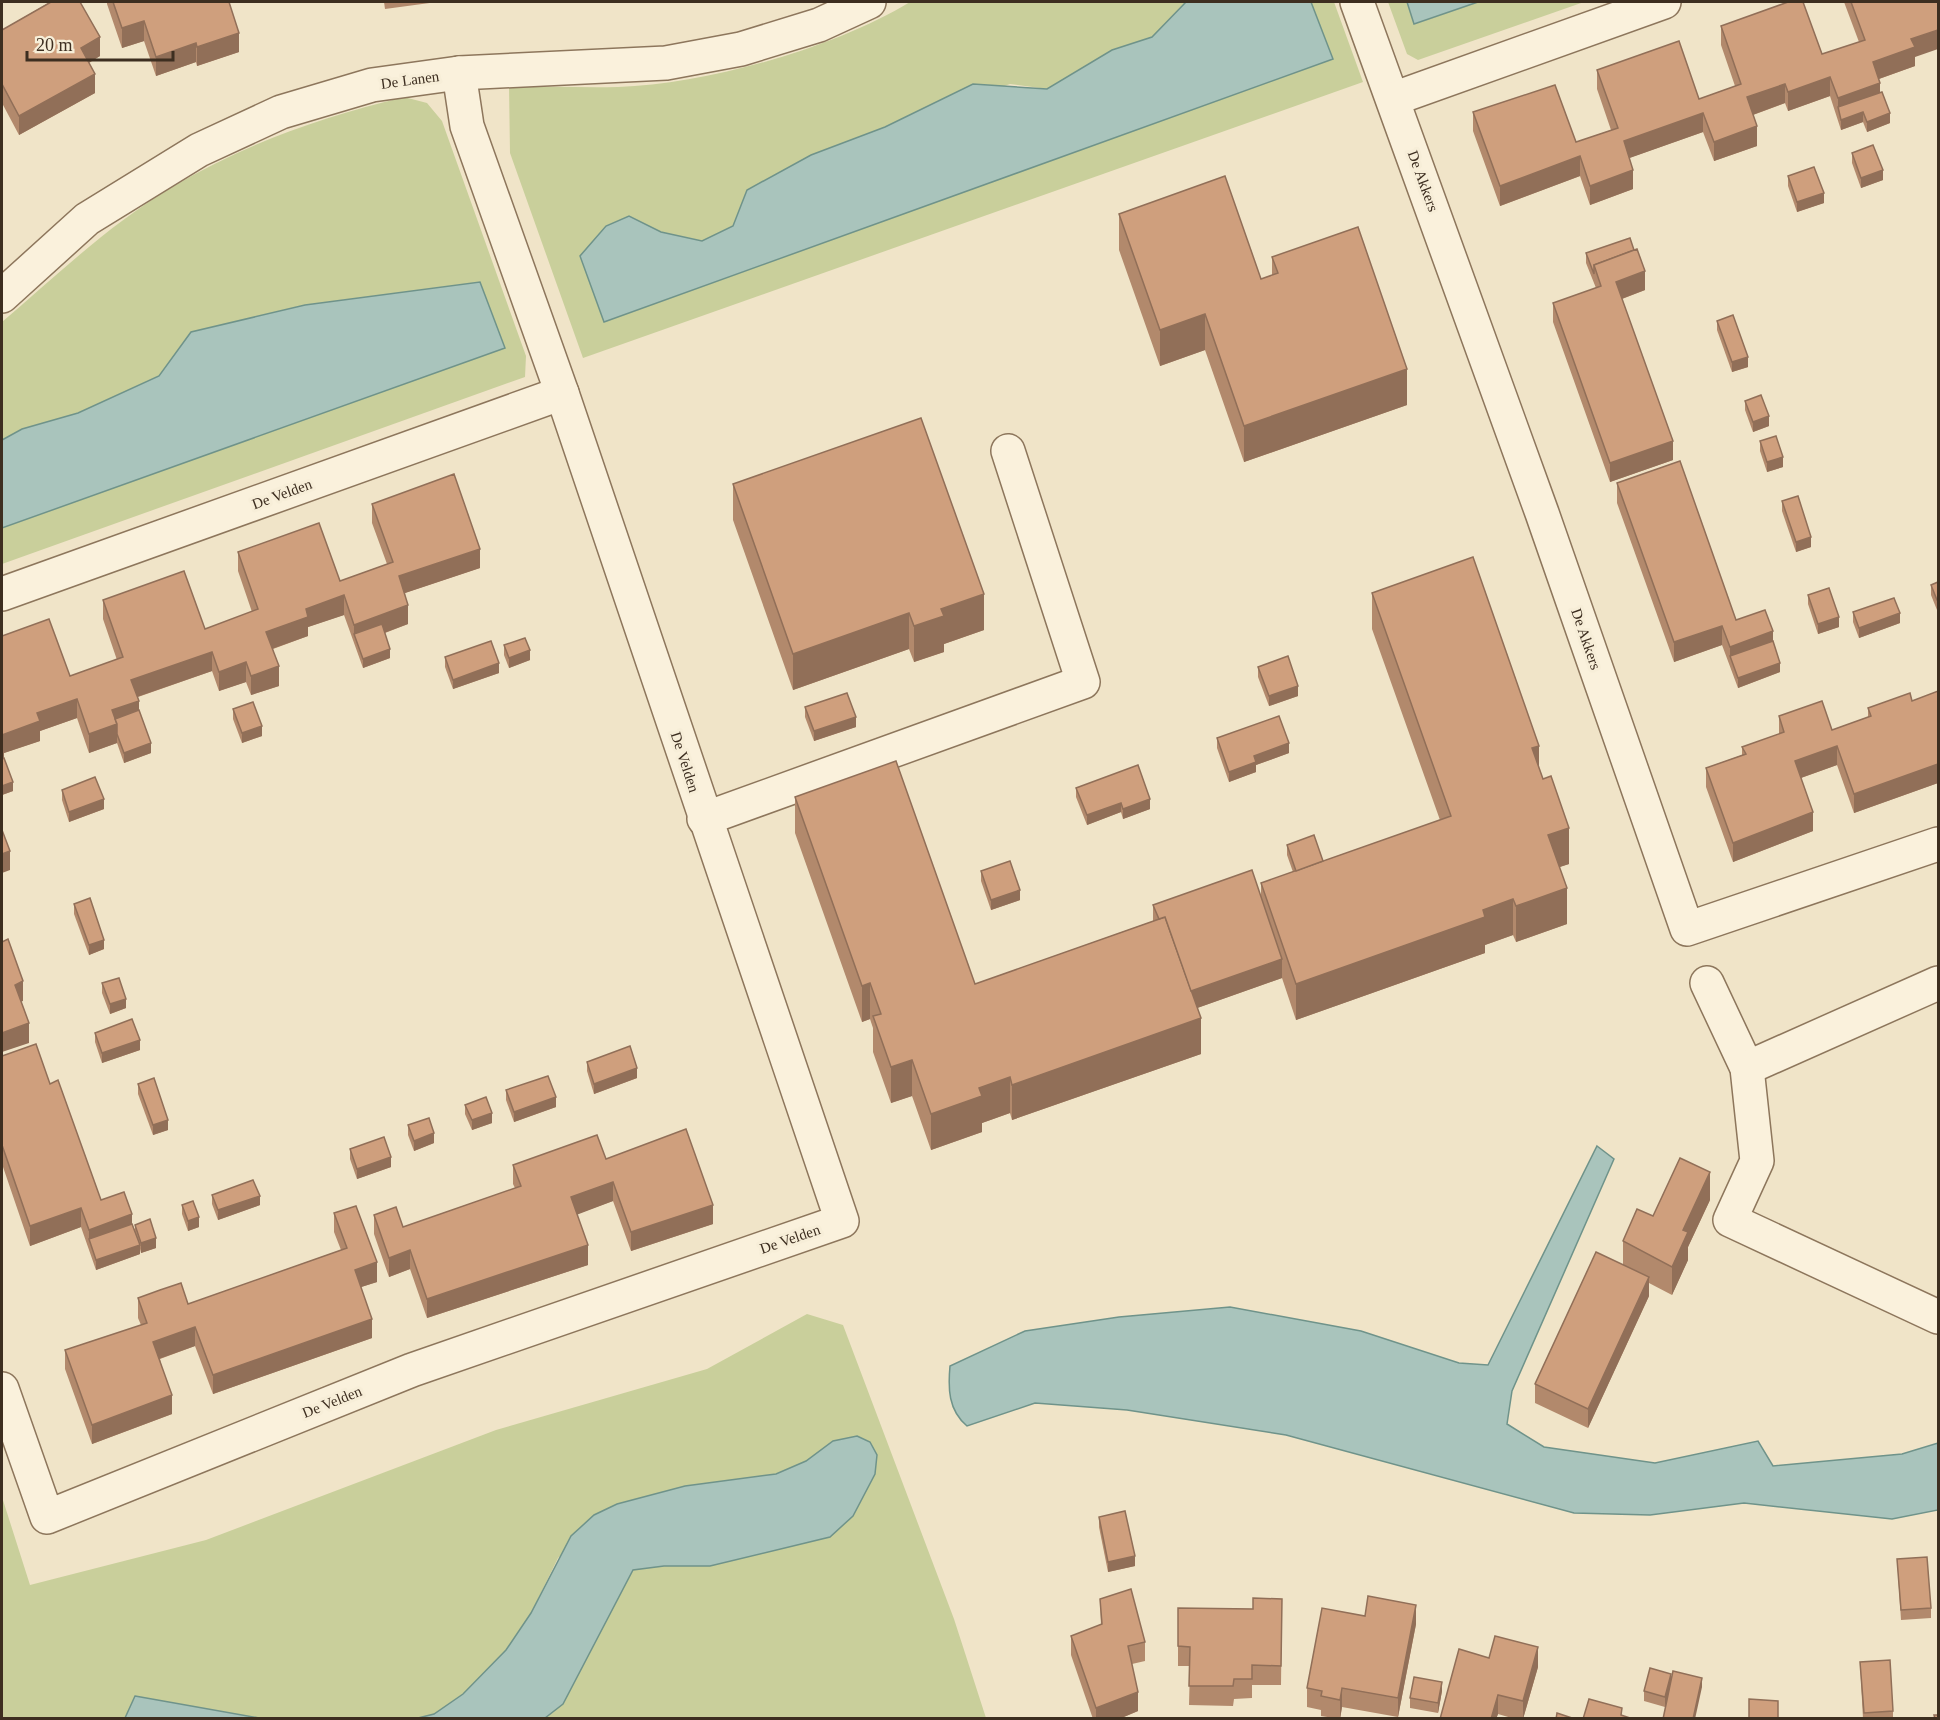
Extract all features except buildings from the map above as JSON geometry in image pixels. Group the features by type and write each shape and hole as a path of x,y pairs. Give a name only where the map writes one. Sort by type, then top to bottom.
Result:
{"street":[{"name":"De Lanen","path":"2,296 87,219 199,150 281,112 360,88 459,73 666,63 741,49 819,24 868,2"},
{"name":"De Akkers","path":"1357,2 1538,502 1687,929 1938,844"},
{"path":"1393,99 1664,2"},
{"name":"De Velden","path":"2,1389 47,1517 412,1370 842,1221 704,819 562,393 467,126 459,73"},
{"name":"De Velden","path":"2,594 562,393"},
{"path":"704,819 1083,682 1008,451"},
{"path":"1707,983 1747,1068 1757,1161 1730,1220 1938,1317"},
{"path":"1747,1068 1938,983"}],"green space":[{"path":"910,2 1186,2 1152,37 1112,50 1047,89 1010,84 811,155 747,190 733,226 703,241 661,232 629,216 581,256 604,322 1332,59 1311,2 1334,2 1363,82 583,358 510,153 509,86 618,87 691,79 730,71 769,61 845,34"},
{"path":"1388,2 1407,2 1415,24 1478,2 1584,2 1418,60 1407,54"},
{"path":"404,97 427,103 442,121 526,356 525,377 2,564 2,528 504,348 480,282 304,305 191,332 159,376 78,413 22,429 2,440 2,322 64,268 128,216 201,171 286,133 344,113"},
{"path":"807,1314 843,1325 954,1619 986,1718 545,1718 563,1704 633,1570 664,1566 853,1516 875,1474 833,1441 806,1461 776,1474 685,1486 617,1504 558,1558 531,1613 506,1650 463,1694 434,1714 418,1718 259,1718 135,1696 126,1718 2,1718 2,1497 30,1585 206,1540 496,1430 707,1369"}],"water":[{"path":"1186,2 1311,2 1333,59 604,322 580,256 606,226 629,216 661,232 702,241 733,226 747,190 811,155 885,127 973,84 1047,89 1112,50 1152,37"},
{"path":"1407,2 1478,2 1414,24"},
{"path":"480,282 505,348 2,528 2,440 22,429 78,413 159,376 191,332 305,305"},
{"path":"1597,1146 1614,1159 1512,1391 1507,1424 1544,1447 1655,1463 1758,1441 1773,1466 1902,1454 1938,1443 1938,1510 1892,1519 1744,1503 1650,1515 1574,1513 1286,1435 1127,1410 1035,1403 967,1426 953,1406 949,1390 950,1366 1025,1331 1119,1317 1230,1307 1361,1331 1459,1363 1488,1365"},
{"path":"857,1436 870,1442 877,1455 875,1474 853,1516 830,1537 710,1566 664,1566 633,1570 563,1704 545,1718 418,1718 434,1714 463,1694 506,1650 531,1613 571,1536 594,1515 617,1504 685,1486 776,1474 806,1461 833,1441"},
{"path":"135,1696 259,1718 125,1718"}]}
